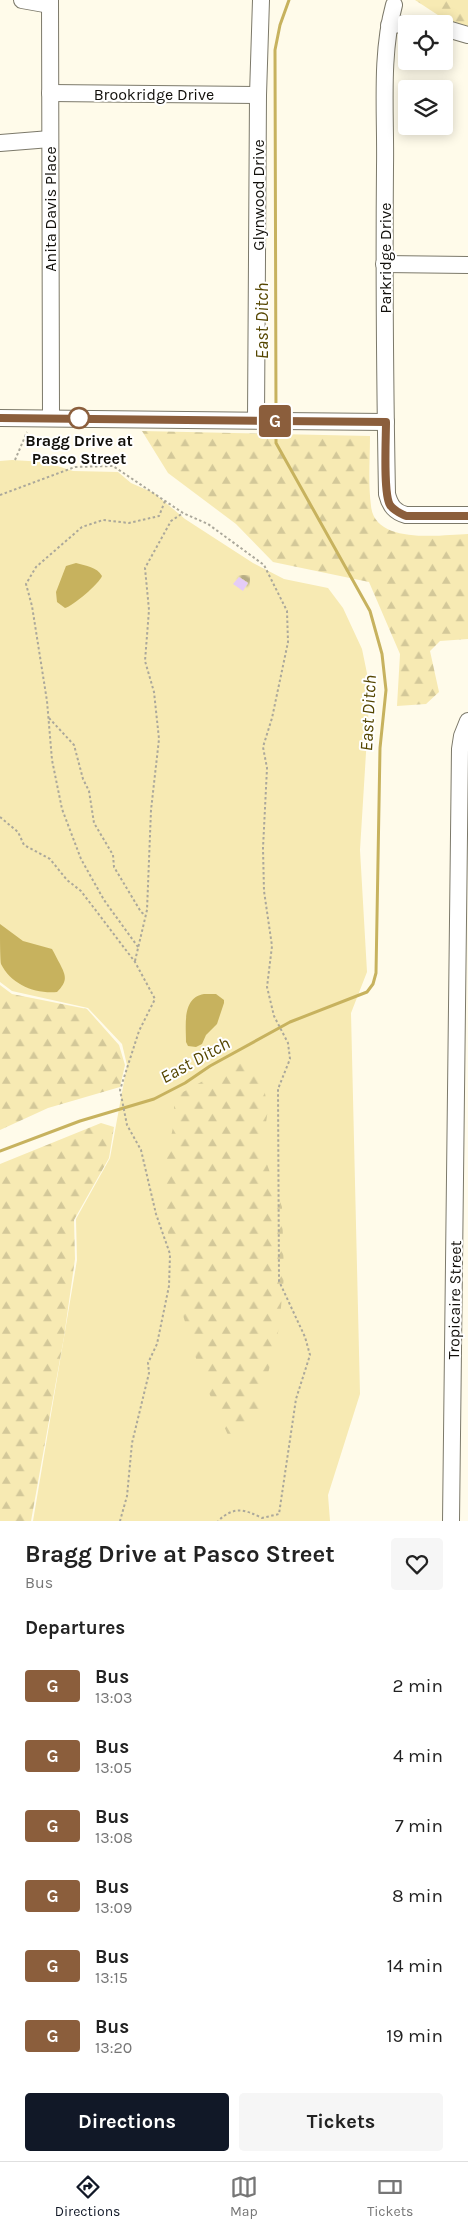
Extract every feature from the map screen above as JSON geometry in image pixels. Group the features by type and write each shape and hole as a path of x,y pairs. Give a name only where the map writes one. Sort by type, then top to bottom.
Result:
{"street":[{"path":"22,0 50,2"},
{"name":"Glynwood Drive","path":"261,0 258,94 262,420"},
{"name":"Anita Davis Place","path":"50,2 51,418"},
{"name":"Parkridge Drive","path":"394,5 389,25 386,64 384,264 387,494 389,502 395,510 406,516 468,516"},
{"path":"389,25 398,24"},
{"path":"453,31 468,35"},
{"name":"Brookridge Drive","path":"50,93 258,94"},
{"path":"0,143 50,139"},
{"path":"384,264 468,265"},
{"path":"0,418 386,422"},
{"name":"Tropicaire Street","path":"451,1521 462,1107 460,750 462,736 468,721"}],"path":[{"path":"15,460 32,418"},
{"path":"0,495 75,467 113,466 183,513 208,524 264,565 287,611 286,649 272,718 263,747 267,768 263,848 264,891 272,946 267,987 274,1016 288,1043 290,1058 278,1089 279,1281 305,1336 310,1355 296,1399 280,1514 262,1518 246,1510 235,1510 218,1521"},
{"path":"138,947 104,900 80,859 62,809 52,760 49,718 32,606 26,584 36,567 82,527 103,520 129,523 159,516 165,501"},
{"path":"135,962 146,915 151,810 159,739 154,692 145,661 149,610 145,568 170,521 183,513"},
{"path":"49,718 74,745 83,779 89,791 94,823 113,855 114,867 141,912 146,915"},
{"path":"0,817 18,832 24,845 50,859 67,880 81,891 135,962 155,999 139,1031 120,1090 130,1132 141,1150 156,1214 170,1254 169,1286 157,1344 148,1363 150,1373 132,1443 127,1496 120,1521"}],"green space":[{"path":"415,0 468,0 468,26 453,22 453,15 438,15"},
{"path":"142,431 370,436 369,480 371,506 375,518 384,527 411,535 468,534 468,639 440,641 430,651 439,692 426,704 397,706 400,654 369,582 273,562 236,524 168,473"},
{"path":"0,461 45,462 73,471 118,472 131,483 154,493 185,519 253,563 284,579 328,588 343,608 362,649 370,688 360,850 367,972 351,1013 360,1394 328,1495 330,1521 33,1521 77,1260 76,1219 110,1158 127,1065 122,1044 88,1008 12,991 0,982"},
{"path":"0,985 12,994 87,1009 119,1045 125,1065 120,1087 48,1108 0,1130"},
{"path":"243,1059 262,1078 268,1109 262,1150 282,1207 284,1276 279,1328 257,1419 246,1435 228,1435 201,1375 176,1292 180,1264 169,1239 164,1210 165,1164 174,1123 174,1097"},
{"path":"101,1123 114,1127 109,1158 74,1220 75,1259 64,1337 31,1521 0,1521 0,1164"}],"shaded area":[{"path":"76,563 94,569 102,576 85,594 65,608 57,602 56,592 66,566"},
{"path":"0,924 23,941 52,949 65,975 63,985 57,992 40,991 24,986 5,971 1,964"},
{"path":"216,994 224,1000 224,1003 217,1024 206,1035 202,1044 196,1047 188,1046 186,1042 186,1027 189,1006 197,996"}],"building":[{"path":"239,577 248,583 243,591 233,584"}],"waterway":[{"name":"East Ditch","path":"276,415 275,50 280,25 289,0"},
{"name":"East Ditch","path":"0,1151 80,1121 154,1099 290,1022 367,992 373,984 376,973 380,748 386,690 382,654 370,611 276,443 276,426"}],"bus line":[{"name":"G","path":"0,418 386,422 387,494 392,507 398,513 406,516 468,516"}],"place":[{"name":"Bragg Drive at Pasco Street","path":"79,418"}]}
